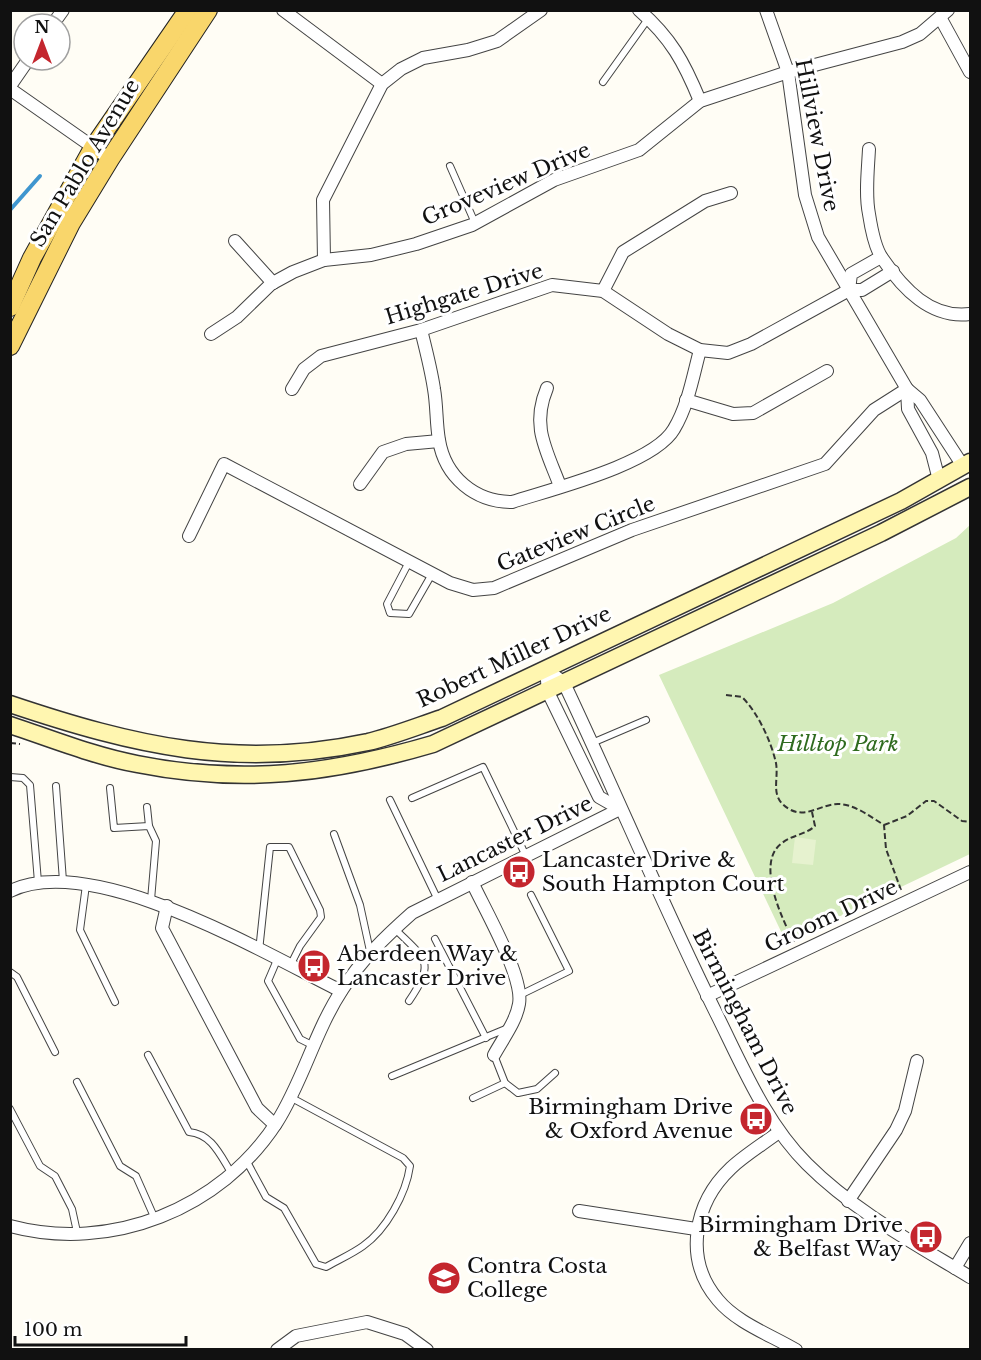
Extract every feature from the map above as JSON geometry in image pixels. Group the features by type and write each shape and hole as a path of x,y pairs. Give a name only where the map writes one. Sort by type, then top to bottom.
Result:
{"main road":[{"name":"San Pablo Avenue","path":"10,307 32,258 93,148 188,10"},
{"name":"San Pablo Avenue","path":"10,346 71,223 110,159 208,10"},
{"name":"Robert Miller Drive","path":"10,704 87,730 182,750 263,755 324,750 371,741 442,718 890,506 967,464"},
{"path":"10,725 135,764 221,776 300,774 376,761 433,744 548,692 870,538 970,487"}],"street":[{"path":"283,10 382,84"},
{"path":"324,260 323,200 382,84 400,69 423,58 468,50 497,41 541,10"},
{"name":"Hillview Drive","path":"766,10 788,72 805,195 818,237 907,389"},
{"path":"644,14 659,28 682,59 700,101"},
{"path":"945,15 970,72"},
{"name":"Groveview Drive","path":"211,334 237,317 273,283 324,260 371,255 416,244 476,223 554,180 639,150 700,101 788,72 902,42 945,15"},
{"path":"20,72 10,87 110,159"},
{"path":"869,149 868,213 881,257 920,302 939,312 956,316 970,314"},
{"path":"603,291 623,252 705,201 731,193"},
{"path":"235,241 273,283"},
{"path":"849,290 851,274 881,257"},
{"name":"Highgate Drive","path":"292,389 304,369 321,356 422,330 552,285 603,291 668,334 700,350 728,353 751,344 849,290 862,290 893,271"},
{"path":"422,330 434,389 439,441 451,472 466,488 485,498 500,502 513,502 636,459 658,449 674,430 686,400 700,350"},
{"path":"686,400 733,414 753,412 827,371"},
{"path":"547,388 539,406 538,428 560,486"},
{"path":"907,389 920,400 967,464"},
{"path":"907,389 908,409 932,453 939,480"},
{"name":"Gateview Circle","path":"189,536 224,464 450,583 473,590 494,588 632,530 825,464 874,410 907,389"},
{"path":"360,484 383,452 406,444 439,441"},
{"name":"Birmingham Drive","path":"546,669 564,683 707,996 753,1089 779,1132 806,1163 848,1201 970,1277"},
{"name":"Birmingham Drive","path":"546,669 548,692 599,797 620,809"},
{"name":"Lancaster Drive","path":"10,1226 28,1231 114,1230 155,1220 199,1200 232,1174 275,1125 341,991 370,951 394,928 412,912 620,809"},
{"name":"Groom Drive","path":"707,996 970,872"},
{"path":"10,891 38,882 63,881 86,884 151,900 341,991"},
{"path":"472,882 515,974 520,995 519,1006 494,1055"},
{"path":"167,906 162,928 257,1108 275,1125"},
{"path":"848,1201 896,1130 905,1111 917,1061"},
{"path":"779,1132 722,1178 706,1199 696,1229 700,1266 705,1281 719,1301 738,1317 796,1350"},
{"path":"579,1211 696,1229"},
{"path":"955,1268 970,1244"},
{"path":"277,1350 296,1336 367,1322 405,1334 427,1350"}],"lane":[{"path":"603,82 644,14"},
{"path":"450,166 476,223"},
{"path":"409,562 387,604 390,614 409,614 432,574"},
{"path":"592,743 645,720"},
{"path":"412,798 483,767 526,856"},
{"path":"10,777 23,778 30,785 38,882"},
{"path":"56,786 63,881"},
{"path":"110,788 114,828 149,826"},
{"path":"390,800 438,900"},
{"path":"147,807 149,826 156,841 151,900"},
{"path":"334,834 360,905 370,951"},
{"path":"259,951 270,847 289,847 320,910 321,917 300,946 290,966"},
{"path":"86,884 80,930 115,1002"},
{"path":"520,995 569,971 531,895"},
{"path":"394,928 423,958 426,969 424,978 409,1001"},
{"path":"435,939 486,1038"},
{"path":"277,960 268,981 300,1039 314,1046"},
{"path":"10,972 16,977 55,1052"},
{"path":"392,1076 509,1028"},
{"path":"148,1055 189,1132 201,1133 209,1138 232,1174"},
{"path":"494,1055 505,1083 518,1094 528,1093 555,1073"},
{"path":"77,1082 120,1166 136,1176 155,1220"},
{"path":"473,1098 505,1083"},
{"path":"246,1160 266,1197 284,1208 316,1264 326,1267 365,1245 383,1226 399,1201 410,1167 403,1158 290,1096"},
{"path":"10,1109 40,1166 55,1176 72,1209 77,1232"}],"path":[{"path":"726,695 742,697 753,710 776,765 774,790 780,801 797,812 812,812 826,805 840,804 856,809 884,825"},
{"path":"884,825 908,816 926,801 934,801 962,821 970,822"},
{"path":"799,953 781,911 770,876 770,862 782,843 809,832 815,826 812,812"},
{"path":"884,825 891,866 907,902"}],"green space":[{"name":"Hilltop Park","path":"970,525 970,854 786,942 659,675 833,603 956,538"},
{"path":"795,837 816,840 813,865 792,863"}],"waterway":[{"path":"10,210 40,176"}],"place":[{"name":"Lancaster Drive & South Hampton Court","path":"519,872"},
{"name":"Aberdeen Way & Lancaster Drive","path":"314,966"},
{"name":"Birmingham Drive & Oxford Avenue","path":"756,1119"},
{"name":"Birmingham Drive & Belfast Way","path":"926,1237"},
{"name":"Contra Costa College","path":"444,1278"}]}
